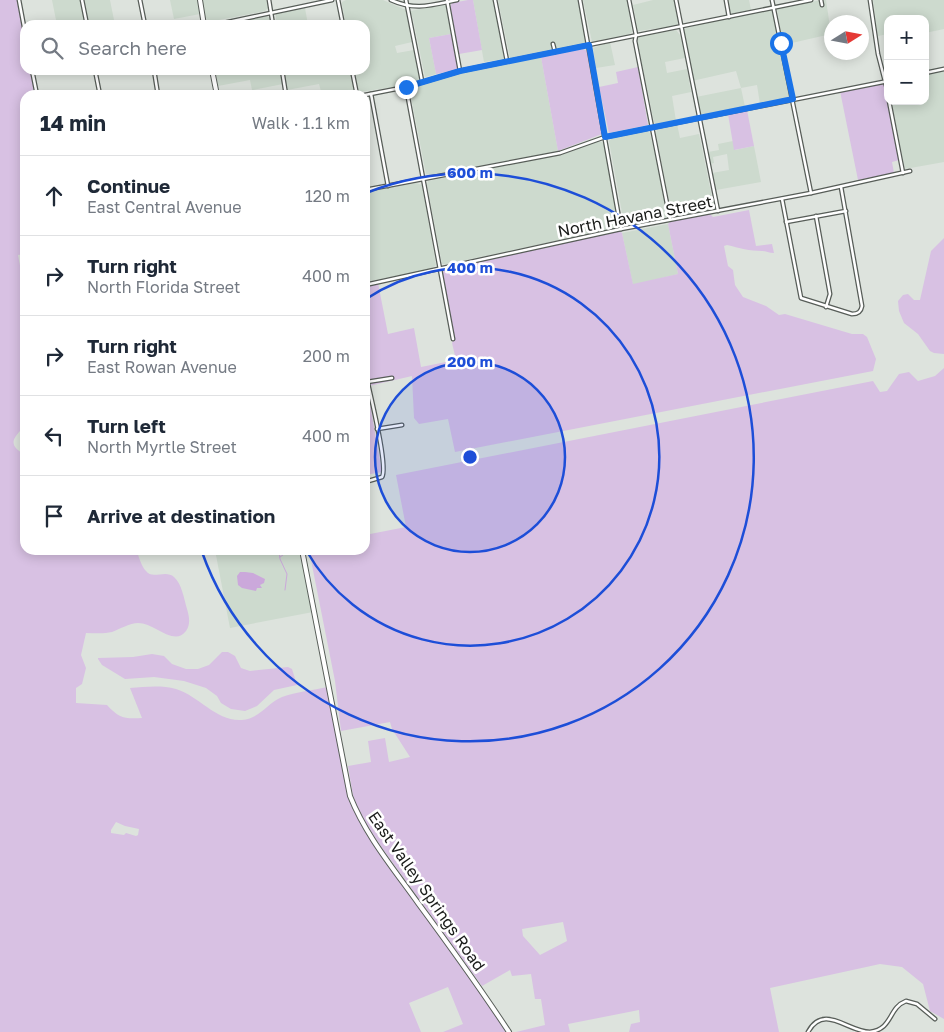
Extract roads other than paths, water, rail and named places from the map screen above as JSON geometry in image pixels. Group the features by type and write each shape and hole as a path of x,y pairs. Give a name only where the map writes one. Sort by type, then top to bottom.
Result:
{"street":[{"path":"19,0 23,20"},
{"path":"82,0 86,20"},
{"path":"140,0 144,20"},
{"path":"200,0 203,20"},
{"path":"269,0 272,20"},
{"path":"238,20 332,0"},
{"path":"338,0 342,20"},
{"path":"391,0 407,7 418,7 457,0"},
{"path":"406,0 422,81"},
{"path":"495,0 507,61"},
{"path":"580,0 621,229"},
{"path":"629,0 636,36 635,41 670,219"},
{"path":"676,0 718,211"},
{"path":"726,0 729,17"},
{"path":"772,0 811,193"},
{"path":"388,186 370,94 406,87 460,71 811,0"},
{"path":"821,0 822,6"},
{"path":"870,0 878,54 884,76"},
{"path":"447,1 460,71"},
{"path":"553,44 555,52"},
{"path":"929,72 944,69"},
{"path":"33,75 36,90"},
{"path":"96,75 99,90"},
{"path":"155,75 157,90"},
{"path":"213,75 216,90"},
{"path":"283,75 285,90"},
{"path":"353,75 356,90"},
{"path":"370,189 560,153 605,137 884,82"},
{"path":"406,87 453,339"},
{"path":"890,105 903,173"},
{"name":"North Havana Street","path":"370,284 621,229 782,199 910,171"},
{"path":"782,199 799,295 802,299 852,314 860,312 862,306 841,187"},
{"path":"786,222 846,210"},
{"path":"816,216 830,294 826,307"},
{"path":"370,382 392,378"},
{"path":"370,393 383,460 383,475 370,481"},
{"path":"377,430 402,425"},
{"name":"East Valley Springs Road","path":"303,555 350,796 358,816 377,846 478,984 508,1032"},
{"path":"808,1032 812,1025 824,1020 837,1021 860,1031 878,1030 888,1023 896,1008 906,1001 917,1004 935,1019"}],"waterway":[{"path":"280,555 287,574 285,590"}]}
